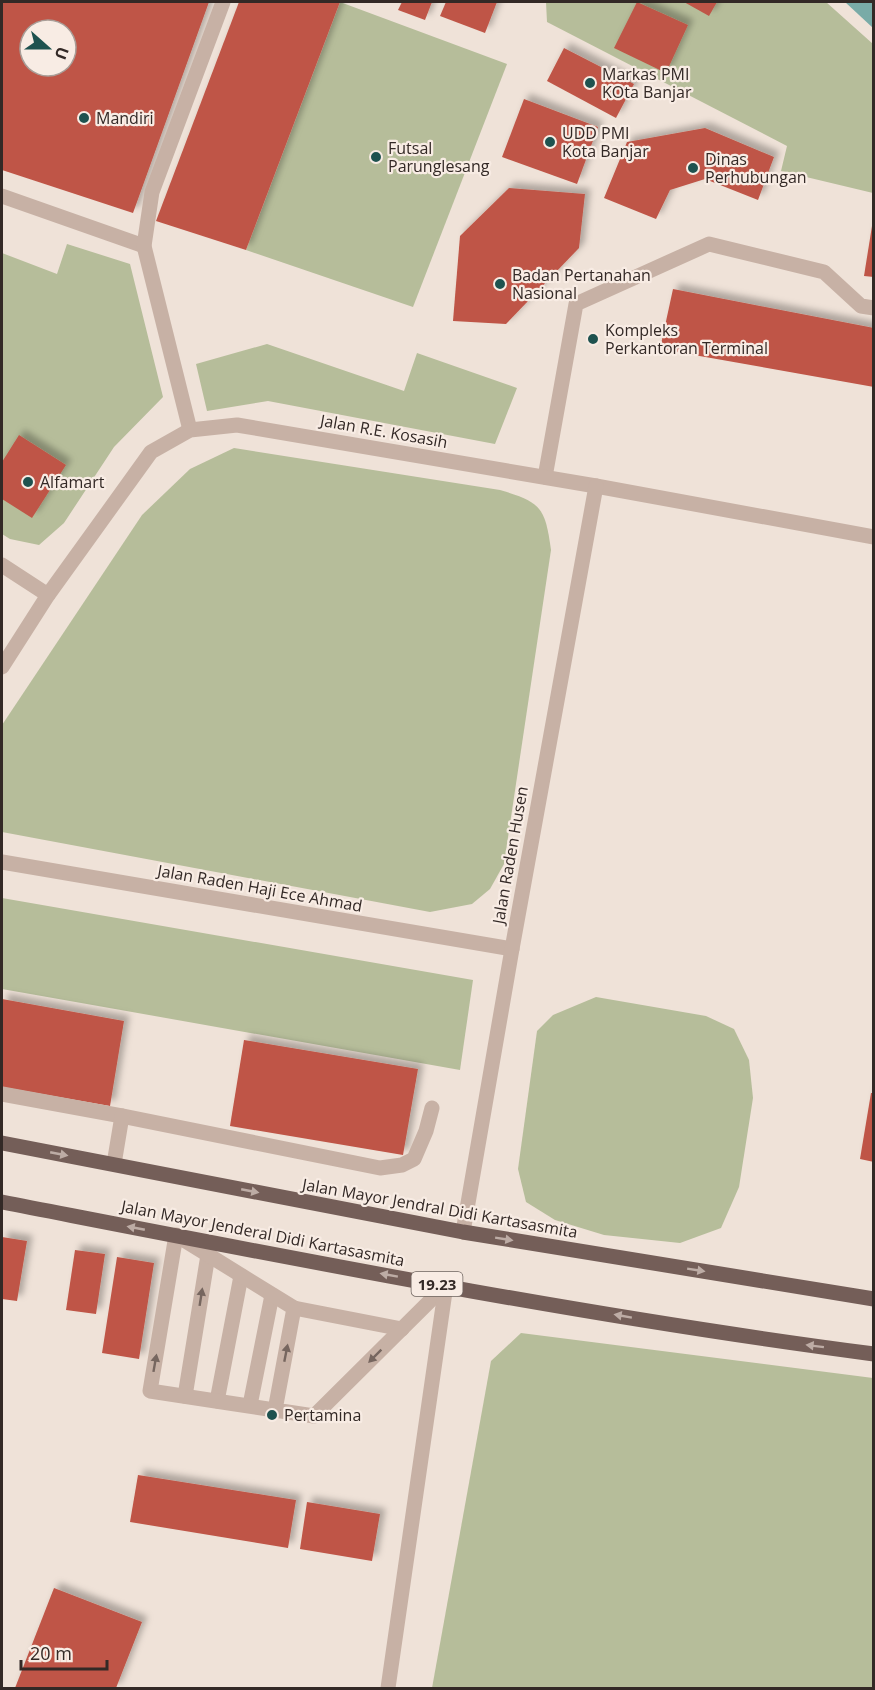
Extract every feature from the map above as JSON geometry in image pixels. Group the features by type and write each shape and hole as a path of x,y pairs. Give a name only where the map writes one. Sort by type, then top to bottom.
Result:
{"main road":[{"name":"Jalan Mayor Jendral Didi Kartasasmita","path":"2,1143 463,1232 873,1299"},
{"name":"Jalan Mayor Jenderal Didi Kartasasmita","path":"2,1202 446,1285 742,1336 873,1354"}],"street":[{"path":"190,430 144,246 152,192 223,2"},
{"path":"2,196 144,246"},
{"path":"545,477 576,304 709,244 824,272 861,306 873,308"},
{"name":"Jalan R.E. Kosasih","path":"2,667 48,595 151,452 190,430 237,425 597,486 873,537"},
{"name":"Jalan Raden Husen","path":"463,1232 512,949 597,486"},
{"path":"2,565 48,595"},
{"name":"Jalan Raden Haji Ece Ahmad","path":"2,862 512,949"},
{"path":"2,1094 380,1168 402,1165 414,1160 426,1131 432,1108"},
{"path":"114,1164 122,1116"},
{"path":"402,1329 294,1308 176,1235 150,1391 314,1416 402,1329 446,1285"},
{"path":"185,1396 208,1255"},
{"path":"217,1401 241,1276"},
{"path":"388,1689 446,1285"},
{"path":"250,1405 272,1295"},
{"path":"275,1410 294,1308"}],"green space":[{"name":"Futsal Parunglesang","path":"340,2 507,64 413,307 246,250"},
{"path":"546,2 826,2 873,44 873,193 781,171 787,146 547,22"},
{"path":"67,244 130,264 163,397 114,447 64,523 39,545 10,539 2,534 2,253 57,274"},
{"path":"267,344 404,391 417,353 517,388 495,444 268,401 207,411 196,364"},
{"path":"234,448 500,490 533,503 543,515 551,550 504,864 490,889 472,904 430,912 2,832 2,725 142,515 190,469"},
{"path":"2,898 473,980 460,1070 2,989"},
{"path":"596,997 706,1016 734,1029 749,1060 753,1098 739,1187 721,1228 680,1243 604,1235 555,1220 526,1202 518,1169 537,1031 553,1015"},
{"path":"521,1333 873,1378 873,1688 432,1688 491,1361"}],"water":[{"path":"845,2 873,2 873,28"}],"building":[{"name":"Mandiri","path":"2,2 209,2 133,213 2,170"},
{"path":"239,2 340,2 246,250 156,221"},
{"path":"402,2 432,2 425,20 398,10"},
{"path":"446,2 497,2 485,33 440,16"},
{"path":"637,2 688,25 666,73 614,48"},
{"path":"684,2 717,2 709,16"},
{"name":"Markas PMI KOta Banjar","path":"564,48 634,84 616,118 547,81"},
{"name":"UDD PMI Kota Banjar","path":"524,99 598,127 577,184 502,157"},
{"name":"Dinas Perhubungan","path":"705,128 774,157 758,200 705,179 670,190 656,219 604,198 627,142"},
{"name":"Badan Pertanahan Nasional","path":"509,188 585,194 579,248 506,324 453,321 460,236"},
{"path":"872,226 874,226 874,277 864,276"},
{"path":"673,289 874,328 874,387 660,349"},
{"name":"Alfamart","path":"19,435 66,465 32,518 2,499 2,462"},
{"path":"2,999 124,1021 110,1106 2,1087"},
{"path":"244,1040 418,1069 403,1155 230,1126"},
{"path":"871,1093 874,1093 874,1162 860,1159"},
{"path":"2,1237 27,1241 17,1301 2,1299"},
{"path":"75,1250 105,1254 96,1314 66,1310"},
{"path":"117,1257 154,1263 139,1359 102,1353"},
{"path":"138,1475 296,1500 288,1548 130,1522"},
{"path":"307,1502 380,1514 372,1561 300,1549"},
{"path":"54,1588 142,1622 116,1688 15,1688"}],"place":[{"name":"Markas PMI KOta Banjar","path":"590,83"},
{"name":"Mandiri","path":"84,118"},
{"name":"UDD PMI Kota Banjar","path":"550,142"},
{"name":"Futsal Parunglesang","path":"376,157"},
{"name":"Dinas Perhubungan","path":"693,168"},
{"name":"Badan Pertanahan Nasional","path":"500,284"},
{"name":"Kompleks Perkantoran Terminal","path":"593,339"},
{"name":"Alfamart","path":"28,482"},
{"name":"Pertamina","path":"272,1415"}]}
